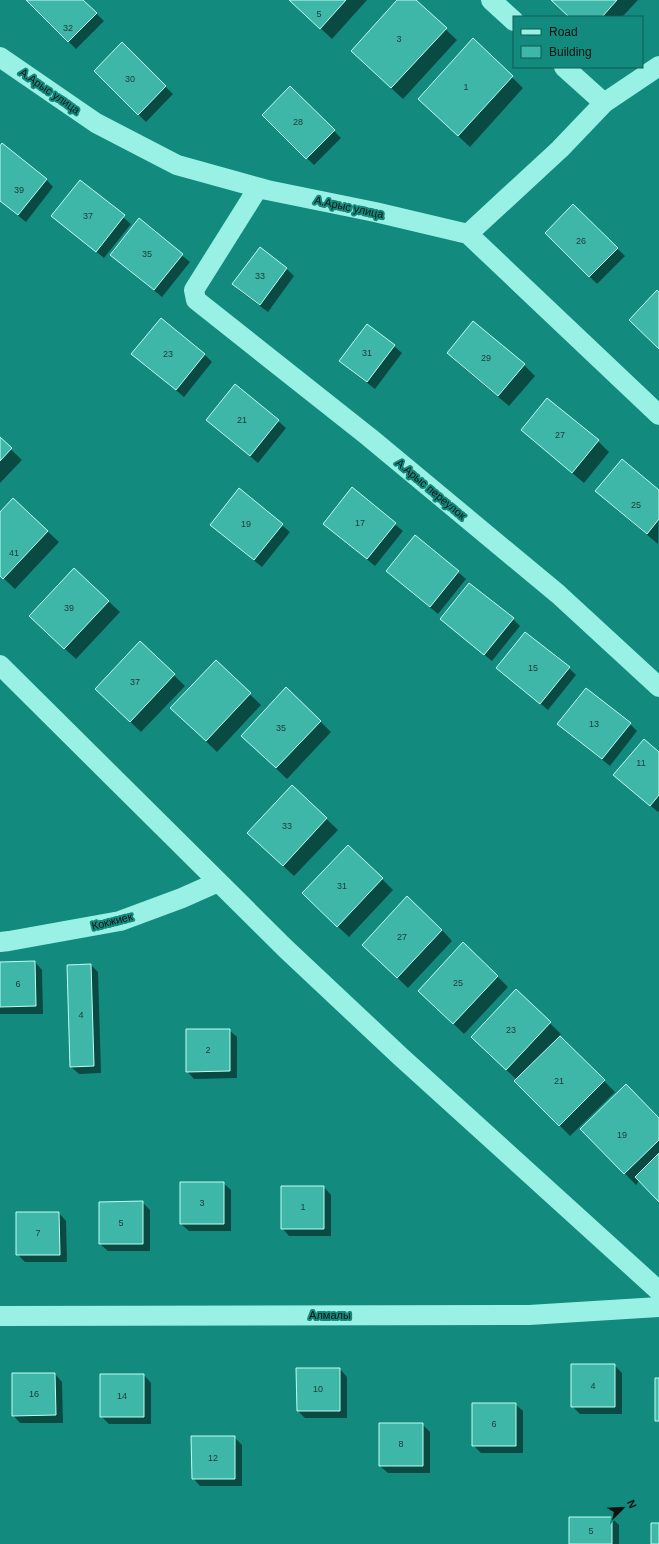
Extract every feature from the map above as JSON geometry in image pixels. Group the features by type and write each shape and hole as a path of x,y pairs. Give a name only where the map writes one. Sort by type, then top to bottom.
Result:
{"street":[{"path":"491,0 513,20"},
{"name":"А.Арыс улица","path":"0,57 96,123 177,165 258,188 375,212 468,234"},
{"path":"659,66 604,103 560,149 468,234 659,415"},
{"path":"565,68 604,103"},
{"name":"А.Арыс переулок","path":"258,188 194,290 196,300 370,437 558,594 659,687"},
{"path":"0,665 286,950 401,1057 659,1291"},
{"name":"Кокжиек","path":"0,942 120,921 182,898 218,882"},
{"name":"Алмалы","path":"0,1316 529,1315 659,1307"}],"building":[{"path":"26,0 83,0 97,13 68,42"},
{"path":"289,0 346,0 320,29"},
{"path":"397,0 416,0 447,28 391,88 351,51"},
{"path":"551,0 617,0 603,16 568,16"},
{"path":"473,38 513,76 458,136 418,99"},
{"path":"122,42 166,86 138,115 94,71"},
{"path":"290,86 335,130 306,159 262,115"},
{"path":"2,143 47,179 18,215 0,201 0,146"},
{"path":"80,180 125,215 96,252 51,216"},
{"path":"573,204 618,248 589,277 545,233"},
{"path":"139,218 183,254 154,290 110,255"},
{"path":"260,247 287,268 260,305 232,284"},
{"path":"657,290 659,292 659,349 629,320"},
{"path":"161,318 205,354 176,390 131,354"},
{"path":"473,321 525,364 498,396 447,353"},
{"path":"367,324 395,345 367,382 339,361"},
{"path":"235,384 279,420 250,456 206,420"},
{"path":"547,398 599,440 572,473 521,430"},
{"path":"0,437 12,448 0,461"},
{"path":"622,459 659,490 659,519 647,534 595,491"},
{"path":"352,487 396,523 367,559 323,524"},
{"path":"239,488 283,524 254,560 210,525"},
{"path":"13,498 48,531 3,579 0,576 0,512"},
{"path":"415,535 459,571 430,607 386,571"},
{"path":"74,568 109,601 64,649 29,616"},
{"path":"469,583 514,618 484,655 440,619"},
{"path":"525,632 570,667 540,704 496,668"},
{"path":"140,641 175,674 130,722 95,689"},
{"path":"216,660 251,693 206,741 170,708"},
{"path":"286,687 321,721 276,768 241,736"},
{"path":"586,688 631,723 602,759 557,724"},
{"path":"644,739 659,752 659,795 650,806 613,775"},
{"path":"292,785 327,818 283,866 247,833"},
{"path":"348,845 383,878 337,927 302,893"},
{"path":"407,896 442,930 397,978 362,945"},
{"path":"463,942 498,976 453,1024 418,991"},
{"path":"35,961 36,1006 0,1007 0,962"},
{"path":"91,964 94,1066 70,1067 67,965"},
{"path":"516,989 551,1022 506,1070 471,1037"},
{"path":"186,1029 230,1029 230,1071 186,1072"},
{"path":"560,1036 605,1080 559,1126 514,1081"},
{"path":"626,1084 659,1118 659,1140 624,1174 580,1129"},
{"path":"659,1153 659,1202 635,1177"},
{"path":"180,1182 224,1182 224,1224 180,1224"},
{"path":"281,1186 324,1186 324,1229 281,1229"},
{"path":"143,1201 143,1244 99,1244 99,1202"},
{"path":"16,1212 59,1212 60,1255 16,1255"},
{"path":"571,1364 615,1364 615,1407 571,1407"},
{"path":"296,1368 340,1368 340,1411 297,1411"},
{"path":"12,1373 55,1373 56,1415 12,1416"},
{"path":"100,1374 144,1374 144,1417 100,1417"},
{"path":"655,1378 659,1378 659,1421 655,1421"},
{"path":"472,1403 516,1403 516,1446 472,1446"},
{"path":"379,1423 423,1423 423,1466 379,1466"},
{"path":"191,1436 235,1436 235,1479 192,1479"},
{"path":"569,1517 612,1517 612,1544 569,1544"},
{"path":"651,1523 659,1523 659,1544 651,1544"}]}
